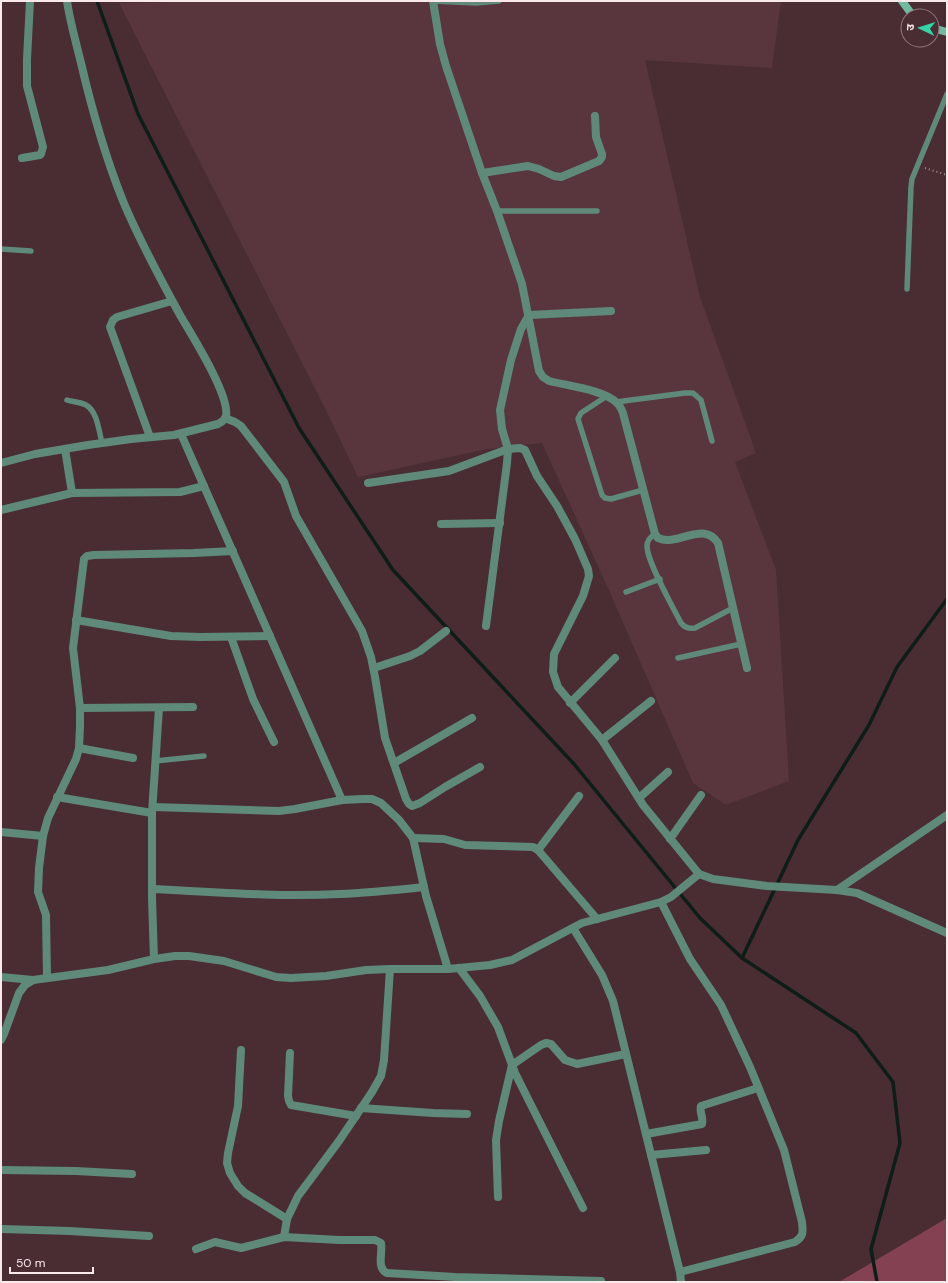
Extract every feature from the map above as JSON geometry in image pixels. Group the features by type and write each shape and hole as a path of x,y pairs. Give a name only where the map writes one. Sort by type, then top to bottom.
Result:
{"street":[{"path":"22,158 40,156 42,154 42,147 27,86 30,1"},
{"path":"1,463 35,454 102,443 181,434 218,424 225,418 225,403 217,382 172,301 135,228 110,166 89,98 67,1"},
{"path":"433,1 440,44 446,66 482,173 497,211 522,284 540,371 543,377 553,382 607,396 616,402 621,408 655,534 658,538 665,540 703,533 710,534 718,543 747,668"},
{"path":"482,173 528,166 554,176 561,176 599,161 602,154 596,137 595,116"},
{"path":"150,437 110,327 113,320 117,317 172,301"},
{"path":"529,315 610,311"},
{"path":"486,626 508,449 502,429 500,410 511,360 521,329 529,315"},
{"path":"225,418 241,426 284,482 296,516 362,631 374,668 386,738 409,804 412,806 420,803 480,767"},
{"path":"181,434 342,800"},
{"path":"368,483 449,471 508,449 520,448 526,452 537,476 557,506 575,539 588,569 589,576 583,596 556,649 553,660 553,672 558,687 602,740 639,798 699,874 713,879 767,886 837,890 857,893 947,933"},
{"path":"65,449 72,493"},
{"path":"1,510 72,493 180,492 204,486"},
{"path":"441,524 500,523"},
{"path":"47,977 46,915 39,898 37,884 43,836 48,818 76,759 79,748 80,708 73,656 84,561 87,556 94,555 233,551"},
{"path":"76,620 171,636 270,636"},
{"path":"374,668 410,656 420,651 446,631"},
{"path":"231,637 254,700 274,742"},
{"path":"570,703 615,658"},
{"path":"602,740 650,701"},
{"path":"80,708 193,707"},
{"path":"154,959 152,889 153,810 159,708"},
{"path":"394,763 472,718"},
{"path":"79,748 133,758"},
{"path":"639,798 668,772"},
{"path":"670,839 701,795"},
{"path":"538,850 579,796"},
{"path":"57,797 153,810 279,811 342,800 363,798 372,799 381,803 399,820 413,838 424,887 448,969"},
{"path":"837,890 947,815"},
{"path":"1,832 43,836"},
{"path":"413,838 444,839 465,845 529,846 538,850 597,919"},
{"path":"1,1040 19,993 25,984 33,980 108,970 154,959 175,956 189,956 224,961 276,977 291,978 326,976 366,970 448,969 490,965 512,960 573,928 597,919 661,902 671,897 699,874"},
{"path":"152,889 245,894 306,895 340,894 424,887"},
{"path":"661,902 690,959 721,1005 758,1088 784,1150 802,1222 801,1238 795,1242 680,1272"},
{"path":"573,928 607,985 613,1001 680,1272 681,1282"},
{"path":"459,968 480,996 498,1027 512,1065 583,1208"},
{"path":"284,1238 287,1219 298,1196 356,1116 381,1076 384,1060 390,969"},
{"path":"1,977 33,980"},
{"path":"498,1197 496,1140 499,1120 512,1065 546,1043 554,1046 560,1056 565,1060 577,1064 626,1054"},
{"path":"240,1050 238,1106 228,1153 230,1173 238,1186 246,1193 287,1219"},
{"path":"290,1053 288,1096 290,1104 296,1107 356,1116"},
{"path":"646,1134 702,1124 703,1120 700,1109 701,1106 758,1088"},
{"path":"361,1108 467,1114"},
{"path":"651,1155 706,1150"},
{"path":"1,1170 76,1171 132,1174"},
{"path":"1,1230 70,1231 149,1236"},
{"path":"196,1249 215,1242 241,1248 284,1238 379,1241 382,1248 381,1267 383,1272 387,1274 516,1280 601,1281"}],"lane":[{"path":"433,1 476,3 499,1"},
{"path":"907,289 911,187 914,173 947,94"},
{"path":"497,211 597,211"},
{"path":"1,248 31,251"},
{"path":"616,402 693,393 701,400 712,441"},
{"path":"607,396 582,413 578,419 602,495 605,498 611,499 643,490"},
{"path":"67,400 84,404 91,409 98,425 102,443"},
{"path":"655,534 650,537 647,546 650,557 681,623 687,628 695,628 732,608"},
{"path":"626,592 660,579"},
{"path":"678,658 741,644"},
{"path":"155,761 204,756"}],"path":[{"path":"918,165 947,175"}],"shaded area":[{"path":"223,1 781,1 772,68 645,60 700,297 756,453 735,462 776,570 789,781 726,805 693,783 608,588 542,443 487,449 358,477 325,408 119,3"},
{"path":"947,1218 947,1282 839,1282"}],"waterway":[{"path":"97,1 138,114 299,428 393,570 574,764 700,918 742,958 856,1033 893,1082 900,1143 871,1249 877,1282"},
{"path":"742,958 798,840 869,725 897,667 947,599"}]}
